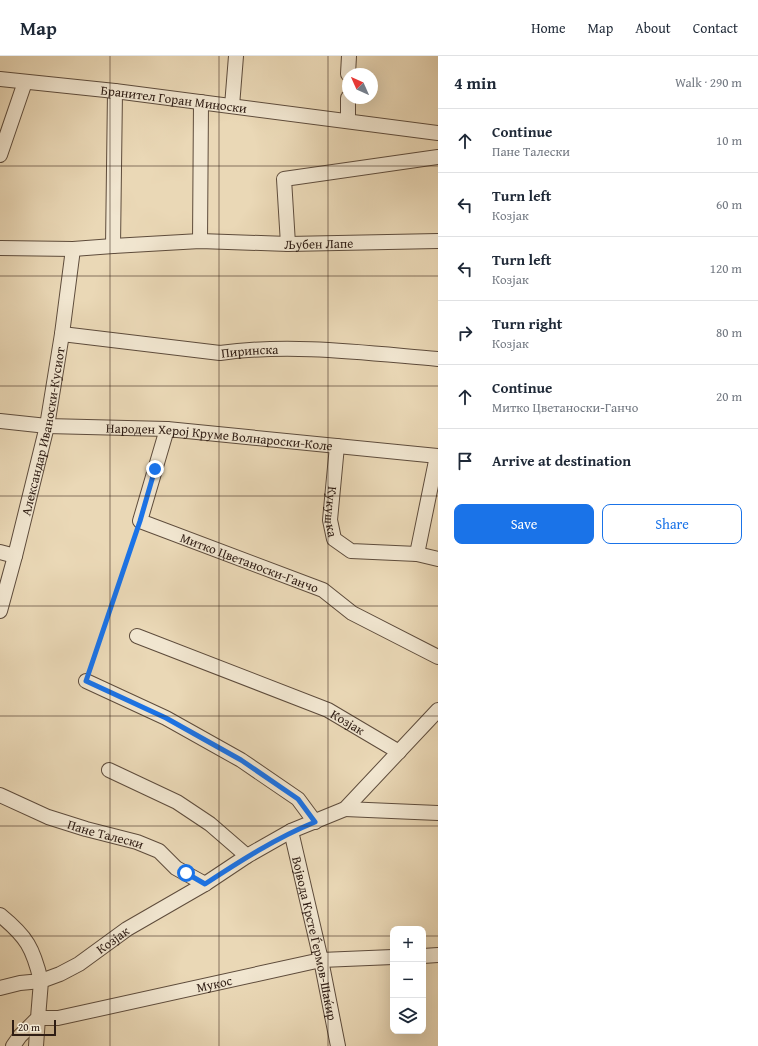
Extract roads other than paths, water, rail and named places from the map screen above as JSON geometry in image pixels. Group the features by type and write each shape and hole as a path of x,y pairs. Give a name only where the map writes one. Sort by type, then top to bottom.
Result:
{"street":[{"path":"232,106 236,56"},
{"path":"348,68 349,56"},
{"name":"Бранител Горан Миноски","path":"0,79 115,91 438,133"},
{"path":"0,155 25,82"},
{"path":"113,246 115,91"},
{"path":"200,241 201,102"},
{"path":"348,104 348,121"},
{"path":"288,244 284,179 438,157"},
{"name":"Љубен Лапе","path":"0,248 73,249 200,241 288,244 438,241"},
{"name":"Александар Иваноски-Кусиот","path":"0,611 47,426 62,334 73,249"},
{"name":"Пиринска","path":"62,334 220,353 246,349 319,350 438,359"},
{"name":"Народен Херој Круме Волнароски-Коле","path":"0,421 47,426 167,429 438,456"},
{"name":"Митко Цветаноски-Ганчо","path":"167,429 140,521 323,590 352,613 438,657"},
{"name":"Кукушка","path":"338,446 330,520 334,539 351,551 417,554 438,559"},
{"path":"417,554 438,456"},
{"path":"0,552 15,556"},
{"name":"Козјак","path":"137,636 328,710 399,752"},
{"path":"86,681 166,718 241,760 298,799 315,822"},
{"name":"Козјак","path":"41,981 60,974 79,964 127,929 205,884 247,856 291,831 345,809 438,710"},
{"path":"109,770 177,802 210,824 247,856"},
{"name":"Пане Талески","path":"0,795 48,817 86,829 137,842 159,851 176,868 205,884"},
{"path":"345,809 438,813"},
{"name":"Војвода Крсте Ѓермов-Шаќир","path":"291,831 338,1046"},
{"path":"0,915 29,943 37,963 41,981 36,1046"},
{"path":"426,956 438,956"},
{"name":"Мукос","path":"38,1018 58,1018 320,960 390,957"},
{"path":"0,988 20,983 41,981"},
{"path":"13,1046 20,1036 38,1018"}]}
